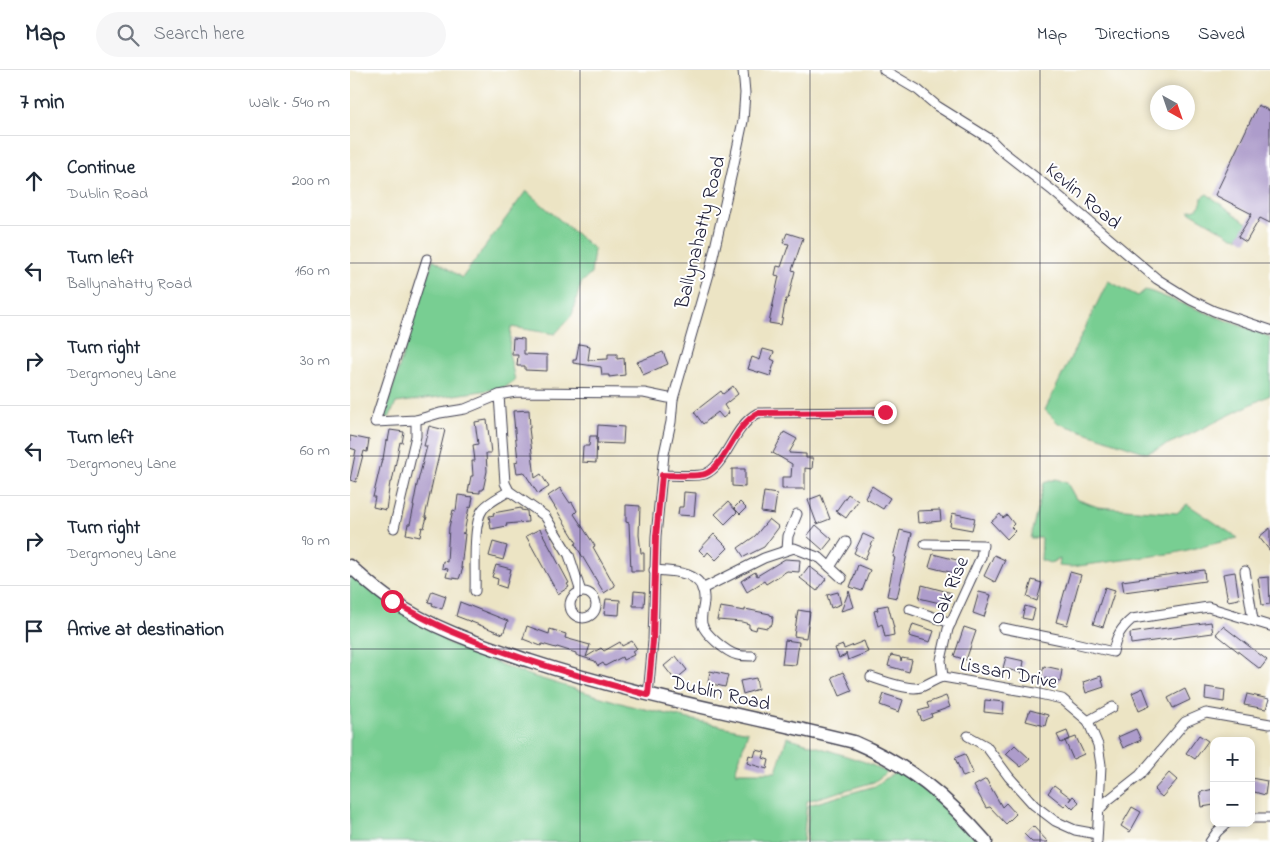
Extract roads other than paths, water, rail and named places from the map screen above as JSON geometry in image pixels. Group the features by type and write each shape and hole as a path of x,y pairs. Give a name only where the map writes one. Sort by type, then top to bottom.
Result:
{"street":[{"name":"Ballynahatty Road","path":"648,695 653,641 656,536 662,475 673,399 709,274 743,121 745,93 743,70"},
{"name":"Kevlin Road","path":"884,70 918,90 936,106 990,139 1157,279 1191,300 1214,311 1270,330"},
{"path":"427,259 376,422 416,420 440,413 465,409 499,395 516,392 641,393 673,399"},
{"path":"499,395 505,483 509,492 546,516 569,555 581,592"},
{"path":"662,475 704,475 715,468 736,433 750,417 758,413 885,412"},
{"path":"394,528 416,436 416,420"},
{"path":"476,591 476,530 482,511 491,501 509,492"},
{"path":"787,550 788,536 797,514"},
{"path":"830,567 846,542"},
{"name":"Oak Rise","path":"925,544 983,544 981,558 951,624 941,660 943,677"},
{"path":"702,589 764,558 794,548 820,558 842,578"},
{"name":"Dublin Road","path":"350,566 392,601 452,632 561,671 648,695 854,742 900,765 922,780 942,796 986,842"},
{"path":"654,570 680,571 696,579 704,597 702,624 706,632 718,644 736,655 752,656"},
{"path":"1246,571 1253,620"},
{"path":"1002,628 1113,652 1116,637 1122,627 1132,619 1208,606 1270,626"},
{"path":"910,608 951,624"},
{"path":"871,676 895,685 920,688 936,678 943,677"},
{"name":"Lissan Drive","path":"943,677 1062,699 1088,721 1098,745 1101,765 1097,838"},
{"path":"1088,721 1113,707"},
{"path":"1099,810 1107,801 1140,775 1184,722 1206,713 1270,724"},
{"path":"968,736 986,746 1009,777 1034,805 1055,821 1097,838"},
{"path":"1255,818 1270,818"},
{"path":"1210,842 1223,827"}]}
